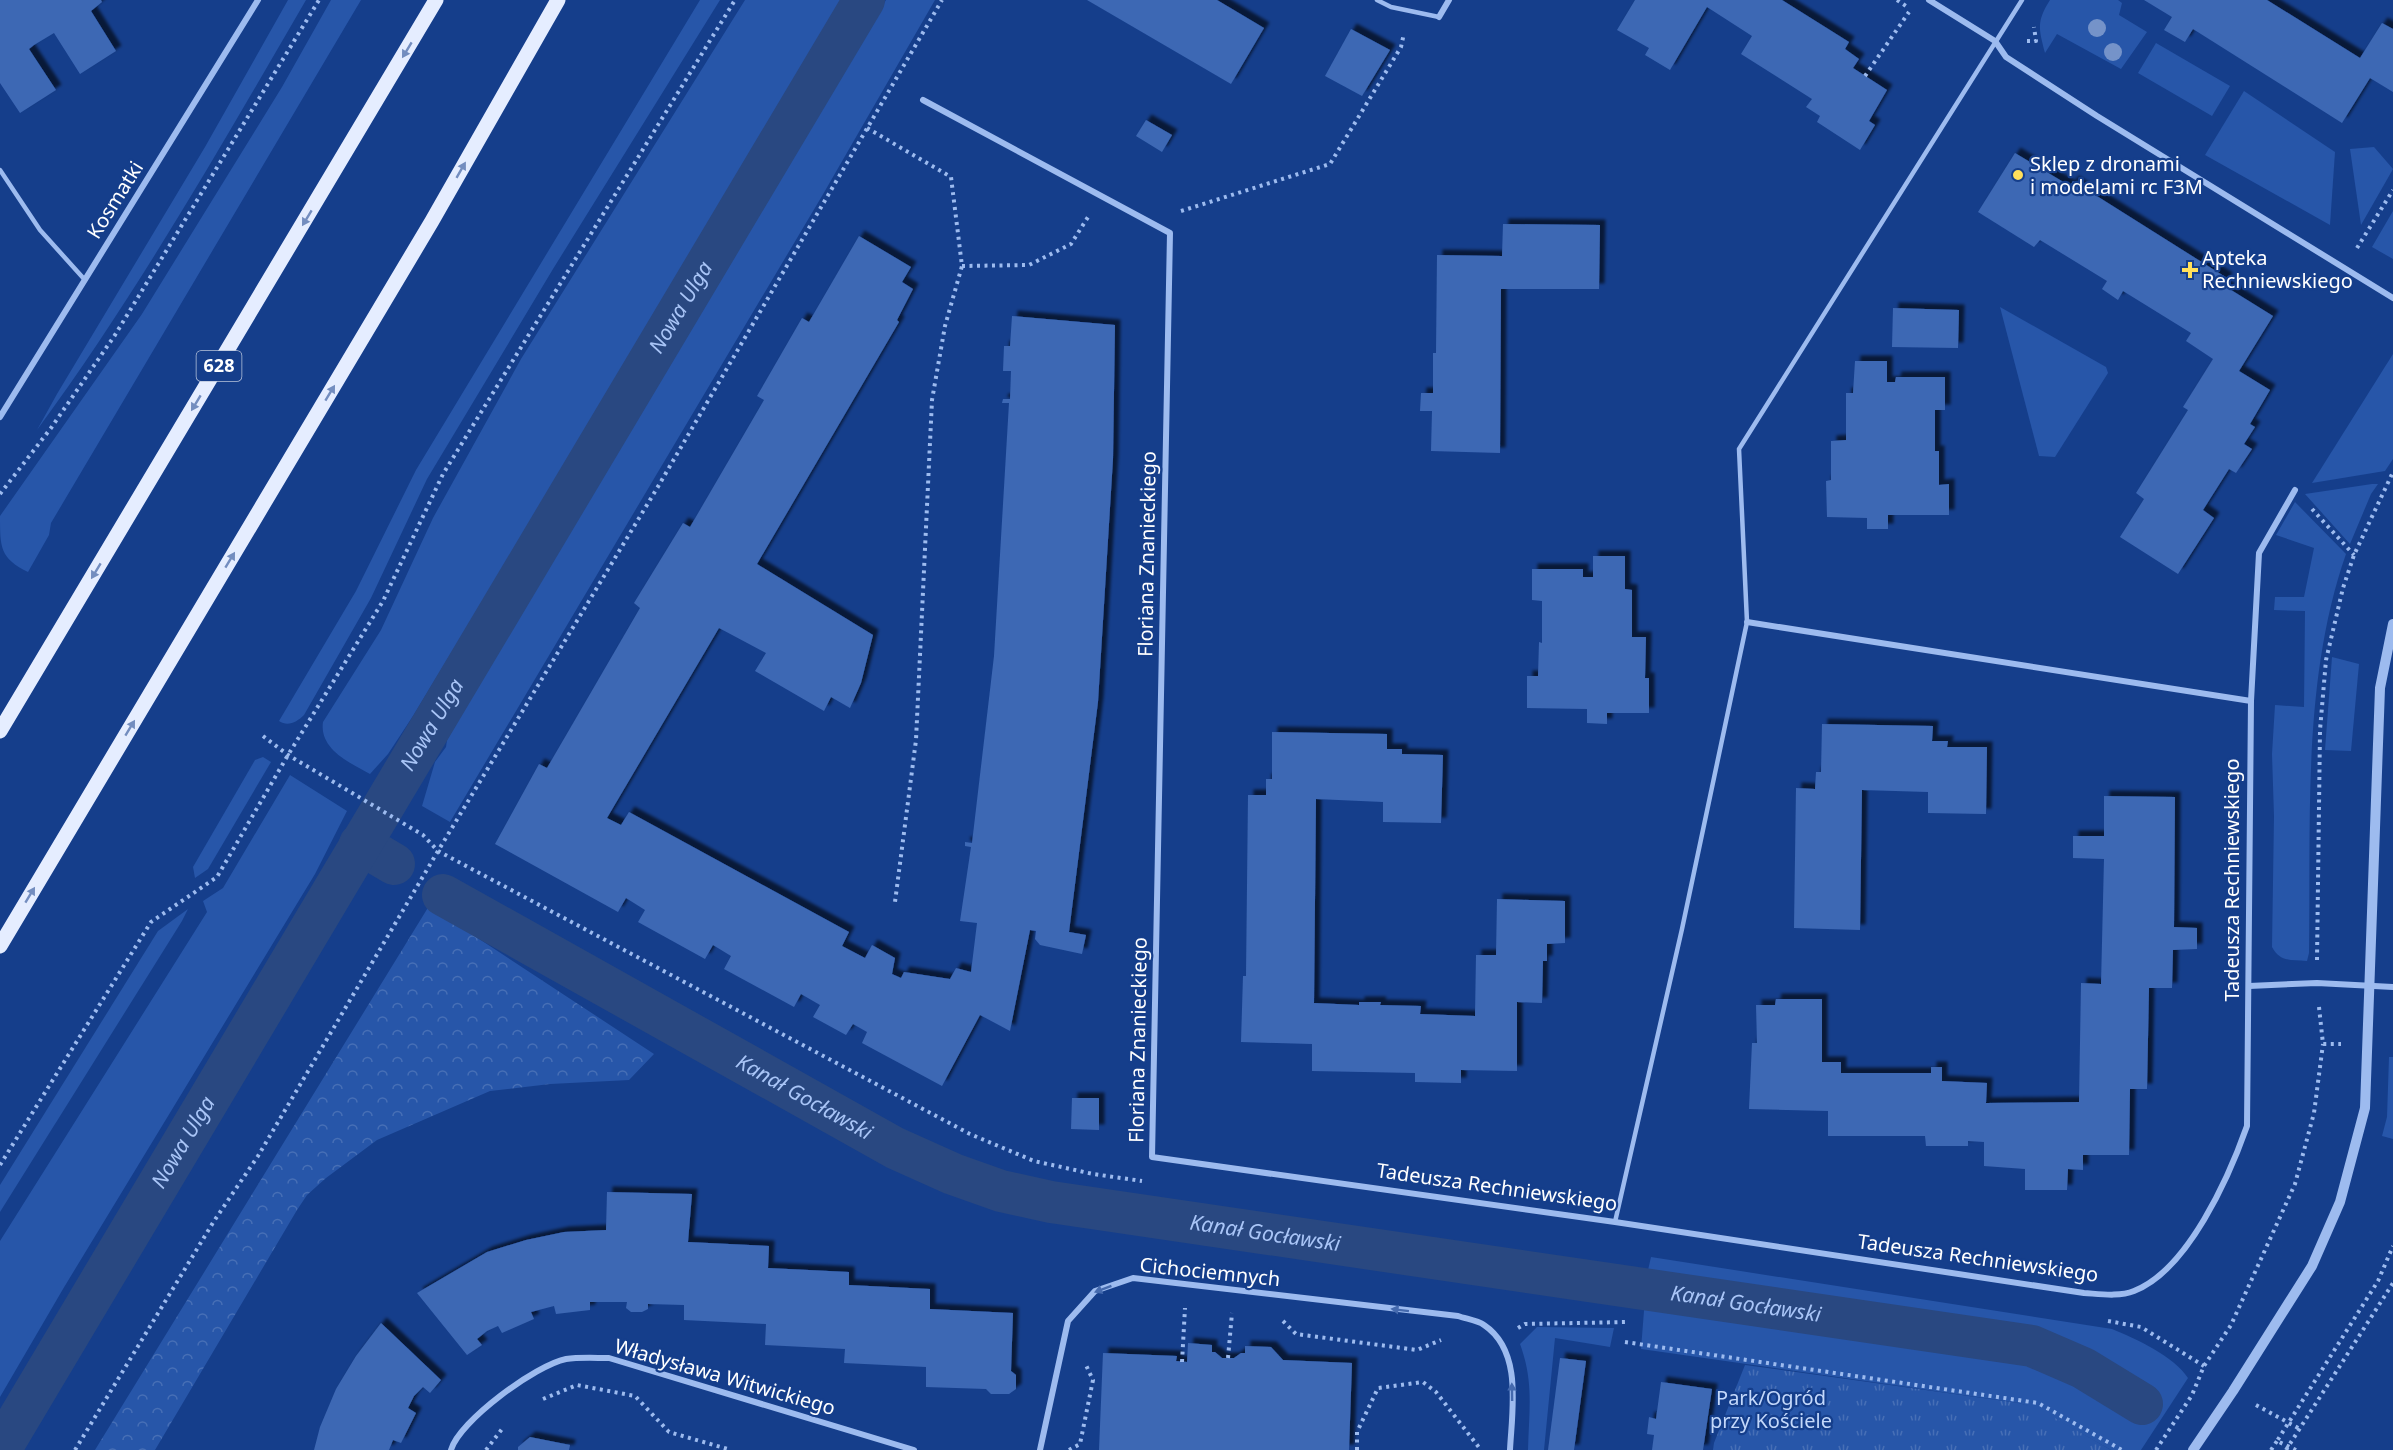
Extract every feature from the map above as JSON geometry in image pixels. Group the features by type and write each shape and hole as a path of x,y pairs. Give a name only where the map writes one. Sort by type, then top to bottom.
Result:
{"main road":[{"name":"628","path":"0,731 436,0"},
{"path":"0,946 426,231 558,0"}],"street":[{"name":"Kosmatki","path":"0,417 258,0"},
{"path":"1439,17 1449,0"},
{"path":"1929,0 1995,41 2006,57 2097,116 2393,298"},
{"name":"Floriana Znanieckiego","path":"922,100 1170,233 1152,1157"},
{"name":"Tadeusza Rechniewskiego","path":"1152,1157 1615,1222 2084,1293 2112,1295 2134,1291 2174,1261 2194,1237 2236,1158 2247,1126 2251,701 2259,553 2295,490"},
{"path":"1746,622 2251,701"},
{"path":"2193,1450 2312,1266 2340,1202 2365,1108 2380,688 2393,624"},
{"path":"2249,986 2318,983 2393,987"},
{"name":"Cichociemnych","path":"1041,1450 1068,1321 1095,1292 1133,1278 1458,1316 1482,1323 1499,1338"},
{"path":"1499,1338 1511,1372 1510,1450"},
{"name":"Władysława Witwickiego","path":"451,1450 453,1442 489,1404 540,1370 566,1359 609,1358 914,1450"}],"lane":[{"path":"1377,0 1391,8 1439,17"},
{"path":"1615,1222 1682,929 1746,622 1739,449 2022,0"},
{"path":"0,171 40,230 85,280"}],"path":[{"path":"0,494 51,428 115,335 319,0"},
{"path":"0,1165 151,922 217,877 288,755 383,600 443,474 735,0"},
{"path":"75,1450 214,1221 258,1156 444,841 656,490 942,0"},
{"path":"1865,76 1911,9"},
{"path":"1148,221 1330,164 1401,47 1409,12"},
{"path":"867,128 951,177 962,266 945,326 932,400 916,740 895,902"},
{"path":"2356,249 2393,190"},
{"path":"962,266 1029,265 1071,244 1101,196"},
{"path":"2156,1450 2192,1395 2205,1366 2231,1325 2295,1184 2314,1113 2323,1044 2316,929 2320,730 2326,660 2343,588 2354,555 2393,472"},
{"path":"2295,490 2354,555"},
{"path":"263,736 288,755 423,835"},
{"path":"2323,1044 2367,1044"},
{"path":"2271,1450 2378,1281 2393,1245"},
{"path":"2287,1448 2393,1283"},
{"path":"1174,1306 1194,1308"},
{"path":"1182,1362 1185,1307"},
{"path":"1222,1311 1241,1313"},
{"path":"1228,1358 1232,1312"},
{"path":"1280,1318 1296,1334 1417,1350 1447,1338"},
{"path":"1499,1338 1525,1324 1627,1322"},
{"path":"1625,1342 2038,1403 2122,1450"},
{"path":"1069,1450 1080,1444 1093,1380 1083,1356"},
{"path":"1357,1450 1357,1432 1378,1388 1423,1382 1436,1392 1481,1450"},
{"path":"536,1402 577,1384 635,1396 669,1432 730,1450"},
{"path":"2233,1391 2300,1429"},
{"path":"486,1450 504,1427"},
{"path":"2277,1441 2287,1448 2296,1450"}],"green space":[{"path":"288,0 306,0 144,273 37,430 205,147"},
{"path":"331,0 361,0 51,523 49,535 28,572 12,562 4,551 0,536 0,516 142,314 282,87"},
{"path":"700,0 720,0 553,269 427,479 371,598 304,715 292,723 286,724 279,721 356,591 416,470"},
{"path":"745,0 848,0 413,716 388,754 370,774 337,754 326,740 323,722 381,630 433,518 521,359"},
{"path":"886,0 935,0 822,196 450,822 422,806 435,762 446,747 447,740 553,555"},
{"path":"2050,0 2118,0 2122,3 2119,15 2147,32 2121,69 2057,34 2045,53 2040,26 2042,14"},
{"path":"2156,43 2230,86 2212,116 2138,73"},
{"path":"2244,91 2335,152 2330,225 2205,155"},
{"path":"2374,147 2393,169 2361,225 2350,149"},
{"path":"2393,211 2393,259 2372,247"},
{"path":"2000,307 2106,367 2108,373 2055,457 2039,456"},
{"path":"2393,354 2393,459 2385,471 2312,483"},
{"path":"2378,484 2371,494 2350,544 2305,494"},
{"path":"2295,502 2346,554 2332,602 2315,701 2310,802 2309,953 2307,961 2282,958 2272,947 2274,816 2272,754 2275,705 2304,707 2305,611 2274,610 2275,597 2304,597 2314,548 2276,535"},
{"path":"2332,657 2359,664 2351,751 2325,750"},
{"path":"263,757 271,762 208,869 195,878 193,867 255,760"},
{"path":"290,775 347,811 315,874 0,1397 0,1241 207,912 203,901 223,888"},
{"path":"429,906 654,1054 629,1080 550,1084 490,1091 377,1140 307,1195 155,1450 95,1450"},
{"path":"188,909 0,1212 0,1185 158,931"},
{"path":"2389,1057 2393,1057 2393,1139 2382,1136 2387,1117"},
{"path":"1651,1257 2112,1329 2164,1355 2174,1362 2188,1378 2141,1450 2111,1450 2039,1410 2019,1403 1641,1349 1645,1298 2011,1352 2061,1369 2136,1411 2146,1399 2081,1357 2038,1340 1646,1279"},
{"path":"1537,1327 1614,1328 1610,1347 1555,1338 1544,1450 1528,1450 1529,1384 1520,1344"},
{"name":"Park/Ogród przy Kościele","path":"1745,1365 2019,1403 2039,1409 2111,1450 1713,1450"}],"building":[{"path":"0,0 101,0 102,2 91,11 116,51 80,74 54,33 34,45 29,49 56,90 20,113 0,83"},
{"path":"1087,0 1217,0 1264,28 1231,84"},
{"path":"1635,0 1782,0 1849,42 1845,49 1859,59 1853,68 1887,90 1869,121 1875,125 1860,150 1817,122 1820,116 1806,107 1812,99 1741,54 1752,36 1707,7 1670,70 1645,55 1649,48 1617,30"},
{"path":"2144,0 2267,0 2360,58 2382,23 2393,29 2393,92 2370,78 2342,123 2193,29 2185,42 2164,30 2172,17"},
{"path":"1351,29 1390,50 1362,96 1325,76"},
{"path":"1146,120 1172,135 1162,152 1136,136"},
{"path":"2015,153 2070,186 2073,181 2227,278 2223,285 2273,316 2239,371 2270,390 2250,424 2255,427 2244,444 2252,449 2236,473 2229,469 2203,510 2214,518 2178,574 2120,537 2144,499 2136,493 2188,410 2183,407 2213,359 2186,341 2191,333 2123,291 2118,300 2102,289 2107,281 2040,240 2034,247 1978,212"},
{"path":"1503,224 1600,225 1599,289 1501,289 1500,453 1431,451 1432,411 1420,411 1421,393 1433,393 1433,353 1436,353 1437,255 1502,256"},
{"path":"859,236 911,267 902,282 913,289 897,320 899,322 757,564 873,635 861,683 850,708 831,697 824,711 755,671 766,653 719,628 607,818 621,825 629,812 849,932 842,946 865,958 872,945 895,958 892,974 901,978 904,972 950,979 956,968 971,972 977,923 960,921 971,847 965,846 965,842 972,843 994,656 1009,403 1002,403 1003,399 1010,399 1011,371 1003,371 1004,346 1010,346 1012,316 1115,325 1113,459 1098,702 1069,932 1086,935 1082,954 1040,945 1035,939 1036,931 1030,930 1010,1031 980,1015 942,1086 862,1043 867,1032 853,1024 846,1035 813,1017 820,1005 801,994 794,1007 724,969 731,956 713,945 705,959 638,922 645,910 626,898 618,912 495,844 539,764 547,768 640,608 634,603 683,523 690,527 764,400 757,396 802,318 809,322"},
{"path":"1893,308 1959,310 1958,348 1892,347"},
{"path":"1855,361 1887,361 1887,382 1895,382 1896,377 1945,377 1945,410 1935,410 1935,451 1939,451 1939,485 1949,484 1949,515 1888,515 1888,529 1867,529 1867,518 1827,517 1826,481 1831,480 1831,441 1846,440 1846,393 1853,393"},
{"path":"1593,556 1625,556 1625,589 1632,590 1632,637 1646,637 1645,678 1649,678 1649,713 1607,713 1607,724 1587,723 1587,709 1527,708 1527,676 1538,676 1539,642 1542,643 1542,601 1532,600 1532,569 1583,569 1583,577 1593,577"},
{"path":"1822,724 1933,726 1932,741 1948,741 1947,747 1987,747 1986,814 1928,813 1928,792 1862,790 1860,930 1794,928 1796,788 1815,789 1816,772 1821,772"},
{"path":"1272,732 1387,734 1387,749 1402,749 1402,754 1443,755 1441,823 1383,822 1383,802 1316,799 1314,1003 1359,1005 1359,1002 1381,1002 1380,1005 1421,1006 1420,1014 1475,1016 1476,955 1496,955 1497,899 1565,901 1565,943 1547,944 1547,961 1543,961 1542,1003 1517,1002 1517,1071 1461,1070 1461,1083 1415,1082 1415,1073 1312,1071 1312,1044 1241,1042 1243,976 1246,976 1248,795 1266,795 1266,779 1272,779"},
{"path":"2104,796 2175,797 2174,927 2197,928 2197,949 2173,950 2172,988 2149,988 2147,1089 2130,1089 2129,1155 2083,1155 2083,1170 2068,1169 2067,1190 2025,1190 2025,1169 1984,1166 1984,1142 1968,1141 1968,1146 1926,1146 1925,1136 1828,1136 1828,1111 1749,1109 1752,1043 1757,1043 1756,1005 1775,1005 1776,999 1822,999 1822,1062 1841,1062 1841,1073 1931,1073 1931,1067 1942,1067 1942,1081 1987,1083 1986,1103 2079,1102 2081,983 2101,984 2104,859 2073,858 2073,836 2104,836"},
{"path":"1072,1098 1099,1098 1099,1130 1071,1129"},
{"path":"607,1192 692,1194 688,1242 769,1246 768,1268 849,1272 849,1285 930,1289 930,1309 1013,1313 1011,1371 1016,1375 1016,1389 1009,1394 991,1394 986,1389 926,1387 926,1367 844,1363 845,1349 765,1345 766,1324 684,1320 684,1305 648,1304 648,1309 642,1312 631,1312 626,1308 627,1302 590,1302 590,1310 556,1314 554,1306 531,1312 534,1319 502,1333 498,1326 487,1331 477,1339 482,1345 467,1355 417,1293 487,1252 526,1240 564,1232 606,1230"},
{"path":"381,1323 441,1380 430,1393 423,1387 414,1396 408,1408 416,1413 401,1443 393,1440 389,1450 314,1450 320,1427 336,1389 356,1356"},
{"path":"1188,1343 1212,1345 1212,1352 1222,1358 1234,1358 1245,1353 1245,1346 1271,1347 1283,1360 1352,1363 1349,1450 1099,1450 1103,1353 1177,1356 1176,1361 1187,1362"},
{"path":"1560,1358 1586,1361 1574,1450 1548,1450"},
{"path":"1661,1382 1712,1389 1703,1450 1652,1450 1654,1435 1647,1434 1649,1417 1656,1419"},
{"path":"530,1437 570,1445 569,1450 518,1450 518,1447"}],"waterway":[{"name":"Nowa Ulga","path":"0,1450 864,0"},
{"name":"Kanał Gocławski","path":"360,844 394,864"},
{"name":"Kanał Gocławski","path":"443,895 895,1148 953,1174 1001,1191 1051,1202 2032,1346 2083,1368 2142,1404"}],"place":[{"name":"Sklep z dronami i modelami rc F3M","path":"2018,175"},
{"name":"Apteka Rechniewskiego","path":"2190,270"}]}
